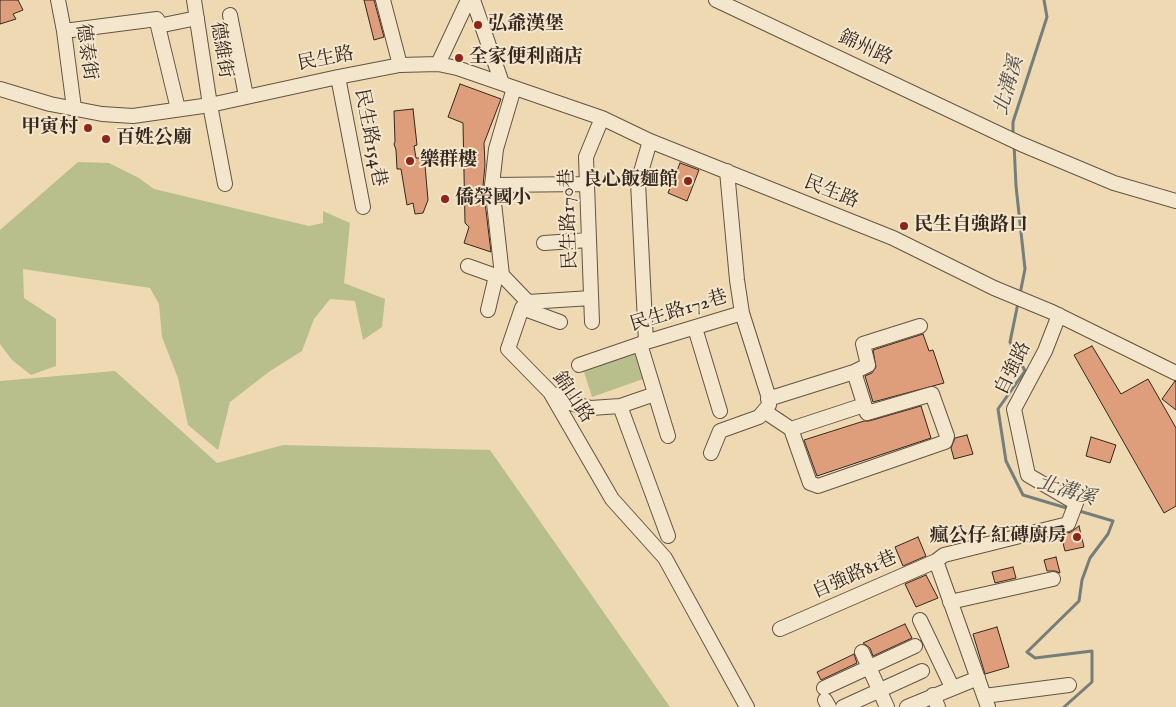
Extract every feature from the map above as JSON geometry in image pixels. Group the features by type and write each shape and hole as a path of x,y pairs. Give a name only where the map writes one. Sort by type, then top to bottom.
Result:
{"street":[{"name":"德泰街","path":"58,0 64,30 74,108"},
{"name":"德維街","path":"194,0 210,105 225,184"},
{"path":"384,0 400,65"},
{"path":"438,64 468,0"},
{"path":"473,0 508,86 496,150 492,185 499,275 488,310"},
{"name":"錦州路","path":"716,0 1022,144 1114,183 1176,201"},
{"path":"230,14 246,96"},
{"path":"158,26 197,18"},
{"path":"64,30 157,19 178,109"},
{"name":"民生路","path":"0,89 50,104 102,114 132,116 210,105 400,65 438,64 457,68 602,118 650,141 893,238 994,288 1056,313"},
{"name":"民生路154巷","path":"338,77 363,207"},
{"name":"民生路170巷","path":"592,322 586,157 602,118"},
{"path":"650,141 638,182 643,343 655,394 668,436"},
{"name":"民生路172巷","path":"579,364 742,313 737,280 727,171"},
{"path":"492,185 587,184"},
{"path":"544,243 589,240"},
{"path":"468,266 499,275 525,305 560,322"},
{"path":"525,305 591,298"},
{"name":"錦山路","path":"525,305 508,349 550,392 612,499 665,558 747,707"},
{"path":"742,313 766,405 790,430 810,483 818,486 945,442 947,436 932,394 867,413 854,372"},
{"path":"1056,313 1176,373"},
{"name":"自強路","path":"940,558 1068,524 1076,503 1028,475 1014,409 1045,352 1056,313"},
{"path":"712,452 720,431 759,417 766,405 868,365 863,344 920,326"},
{"path":"695,328 720,411"},
{"path":"550,392 570,403 592,408 620,406 655,394"},
{"path":"790,430 864,405"},
{"path":"620,406 668,536"},
{"path":"940,558 950,602 986,701 1069,685"},
{"name":"自強路81巷","path":"780,629 940,558"},
{"path":"950,602 1053,579"},
{"path":"920,620 952,687"},
{"path":"826,698 869,667 915,646"},
{"path":"862,652 888,707"},
{"path":"842,707 922,671"},
{"path":"907,707 936,701 952,687 978,678"}],"green space":[{"path":"78,162 109,163 139,178 154,189 309,226 323,223 323,211 350,223 344,283 385,299 382,327 363,340 355,301 330,299 314,319 302,351 270,371 230,402 218,450 188,425 178,378 162,337 159,304 150,288 23,269 24,298 56,319 56,366 31,375 12,360 0,344 0,230"},
{"path":"637,351 646,378 592,397 583,369"},
{"path":"115,371 217,463 283,445 490,450 670,707 0,707 0,381"}],"building":[{"path":"0,0 18,0 23,10 13,14 16,19 0,24"},
{"path":"364,0 374,0 384,37 374,40"},
{"path":"460,84 501,99 484,143 485,165 483,186 491,252 464,243 469,227 465,223 463,123 448,117"},
{"name":"樂群樓","path":"413,109 417,145 414,146 416,158 423,158 423,164 425,165 428,200 423,213 415,214 413,203 407,205 401,169 397,169 394,144 394,111"},
{"path":"680,163 699,170 687,201 668,193"},
{"path":"923,334 929,351 933,350 944,383 873,402 865,376 872,373 876,367 873,350"},
{"path":"1092,346 1121,394 1148,379 1176,428 1176,506 1164,513 1074,355"},
{"path":"1176,382 1176,410 1162,399"},
{"path":"921,406 931,438 817,476 804,440 864,421"},
{"path":"967,435 973,454 954,459 951,448 955,438"},
{"path":"1091,437 1116,445 1110,463 1086,456"},
{"path":"1079,526 1084,547 1065,551 1061,535 1071,532"},
{"path":"918,537 926,556 903,566 895,547"},
{"path":"1056,557 1060,573 1047,571 1044,560"},
{"path":"1013,567 1016,578 995,583 992,572"},
{"path":"926,575 938,598 916,607 905,584"},
{"path":"905,624 912,638 873,656 870,648 863,643"},
{"path":"997,627 1009,667 985,674 973,634"},
{"path":"854,654 857,663 821,680 817,672"}],"waterway":[{"name":"北溝溪","path":"1013,135 1013,122 1047,17 1044,0"},
{"name":"北溝溪","path":"1014,144 1016,186 1025,269 1020,294"},
{"name":"北溝溪","path":"1018,303 1010,342 1025,371 998,409 1006,461 1023,495 1070,509"},
{"name":"北溝溪","path":"1064,707 1092,682 1092,651 1035,658 1027,652 1079,601 1082,580 1090,558 1108,534 1113,521 1076,510"}],"place":[{"name":"弘爺漢堡","path":"478,25"},
{"name":"全家便利商店","path":"459,58"},
{"name":"甲寅村","path":"88,128"},
{"name":"百姓公廟","path":"106,139"},
{"name":"樂群樓","path":"410,161"},
{"name":"良心飯麵館","path":"688,181"},
{"name":"僑榮國小","path":"445,199"},
{"name":"民生自強路口","path":"904,226"},
{"name":"瘋公仔 紅磚廚房","path":"1077,537"}]}
